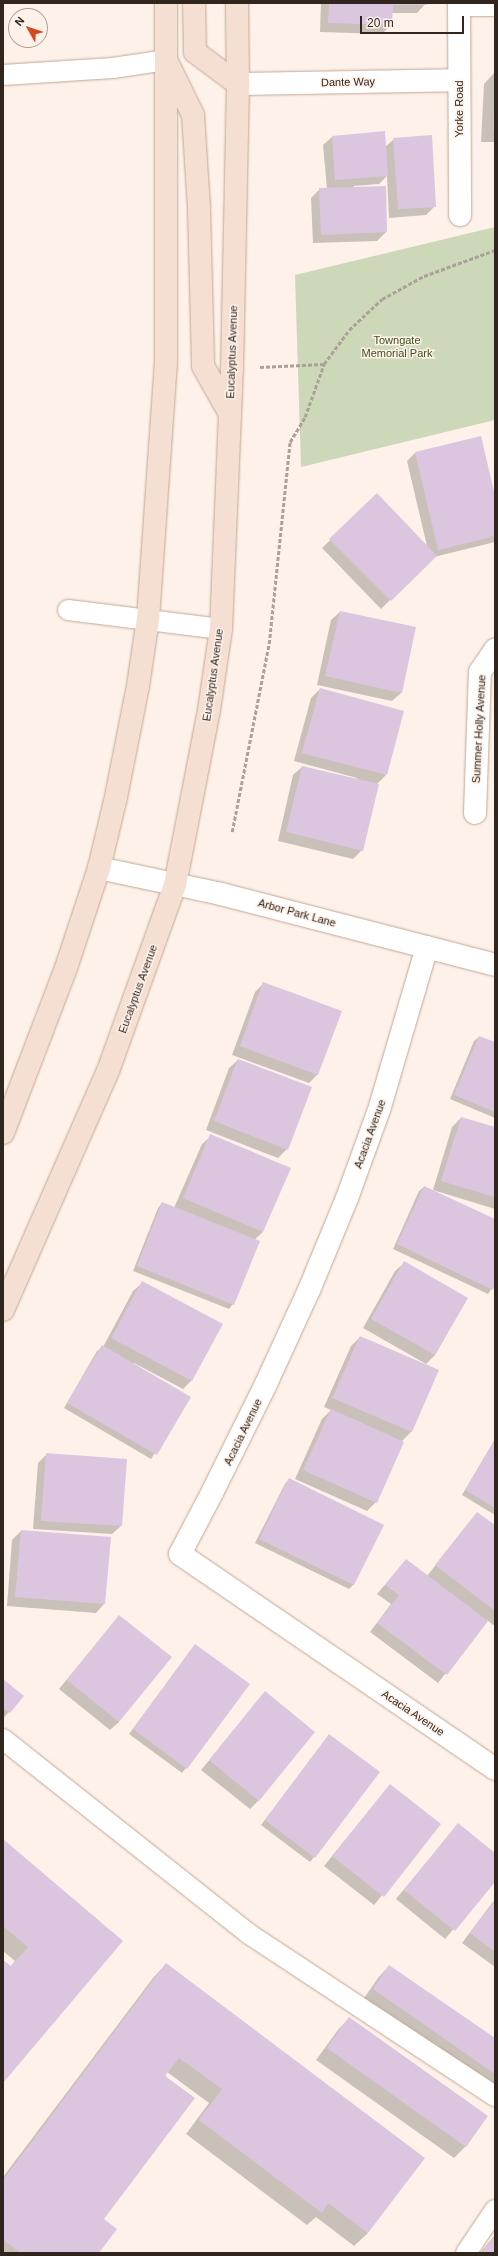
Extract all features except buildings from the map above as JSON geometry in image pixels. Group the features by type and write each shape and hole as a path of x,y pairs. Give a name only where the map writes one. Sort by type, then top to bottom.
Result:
{"main road":[{"path":"3,1133 66,968 99,868 118,790 138,686 148,619 166,364 166,3"},
{"path":"194,3 195,52 238,84"},
{"name":"Eucalyptus Avenue","path":"3,1310 108,1071 175,886 209,710 220,629 232,370 238,84 237,3"},
{"path":"167,60 193,115 199,209 203,366 230,414"}],"street":[{"path":"459,4 495,5"},
{"name":"Yorke Road","path":"459,4 460,215"},
{"name":"Dante Way","path":"238,84 459,80"},
{"name":"Summer Holly Avenue","path":"475,813 480,672 495,650"},
{"name":"Arbor Park Lane","path":"99,868 175,886 221,894 495,964"},
{"name":"Acacia Avenue","path":"427,947 380,1107 347,1198 309,1290 266,1384 180,1554 493,1763"}],"lane":[{"path":"3,75 113,68 167,60"},
{"path":"68,610 220,629"},
{"path":"3,1739 248,1934 495,2096"},
{"path":"466,2253 495,2210"}],"path":[{"path":"232,832 269,644 290,442 304,417 324,364 349,330 382,298 424,276 495,250"},
{"path":"232,370 286,365 324,364"}],"green space":[{"name":"Towngate Memorial Park","path":"495,227 495,420 301,467 295,275"}]}
